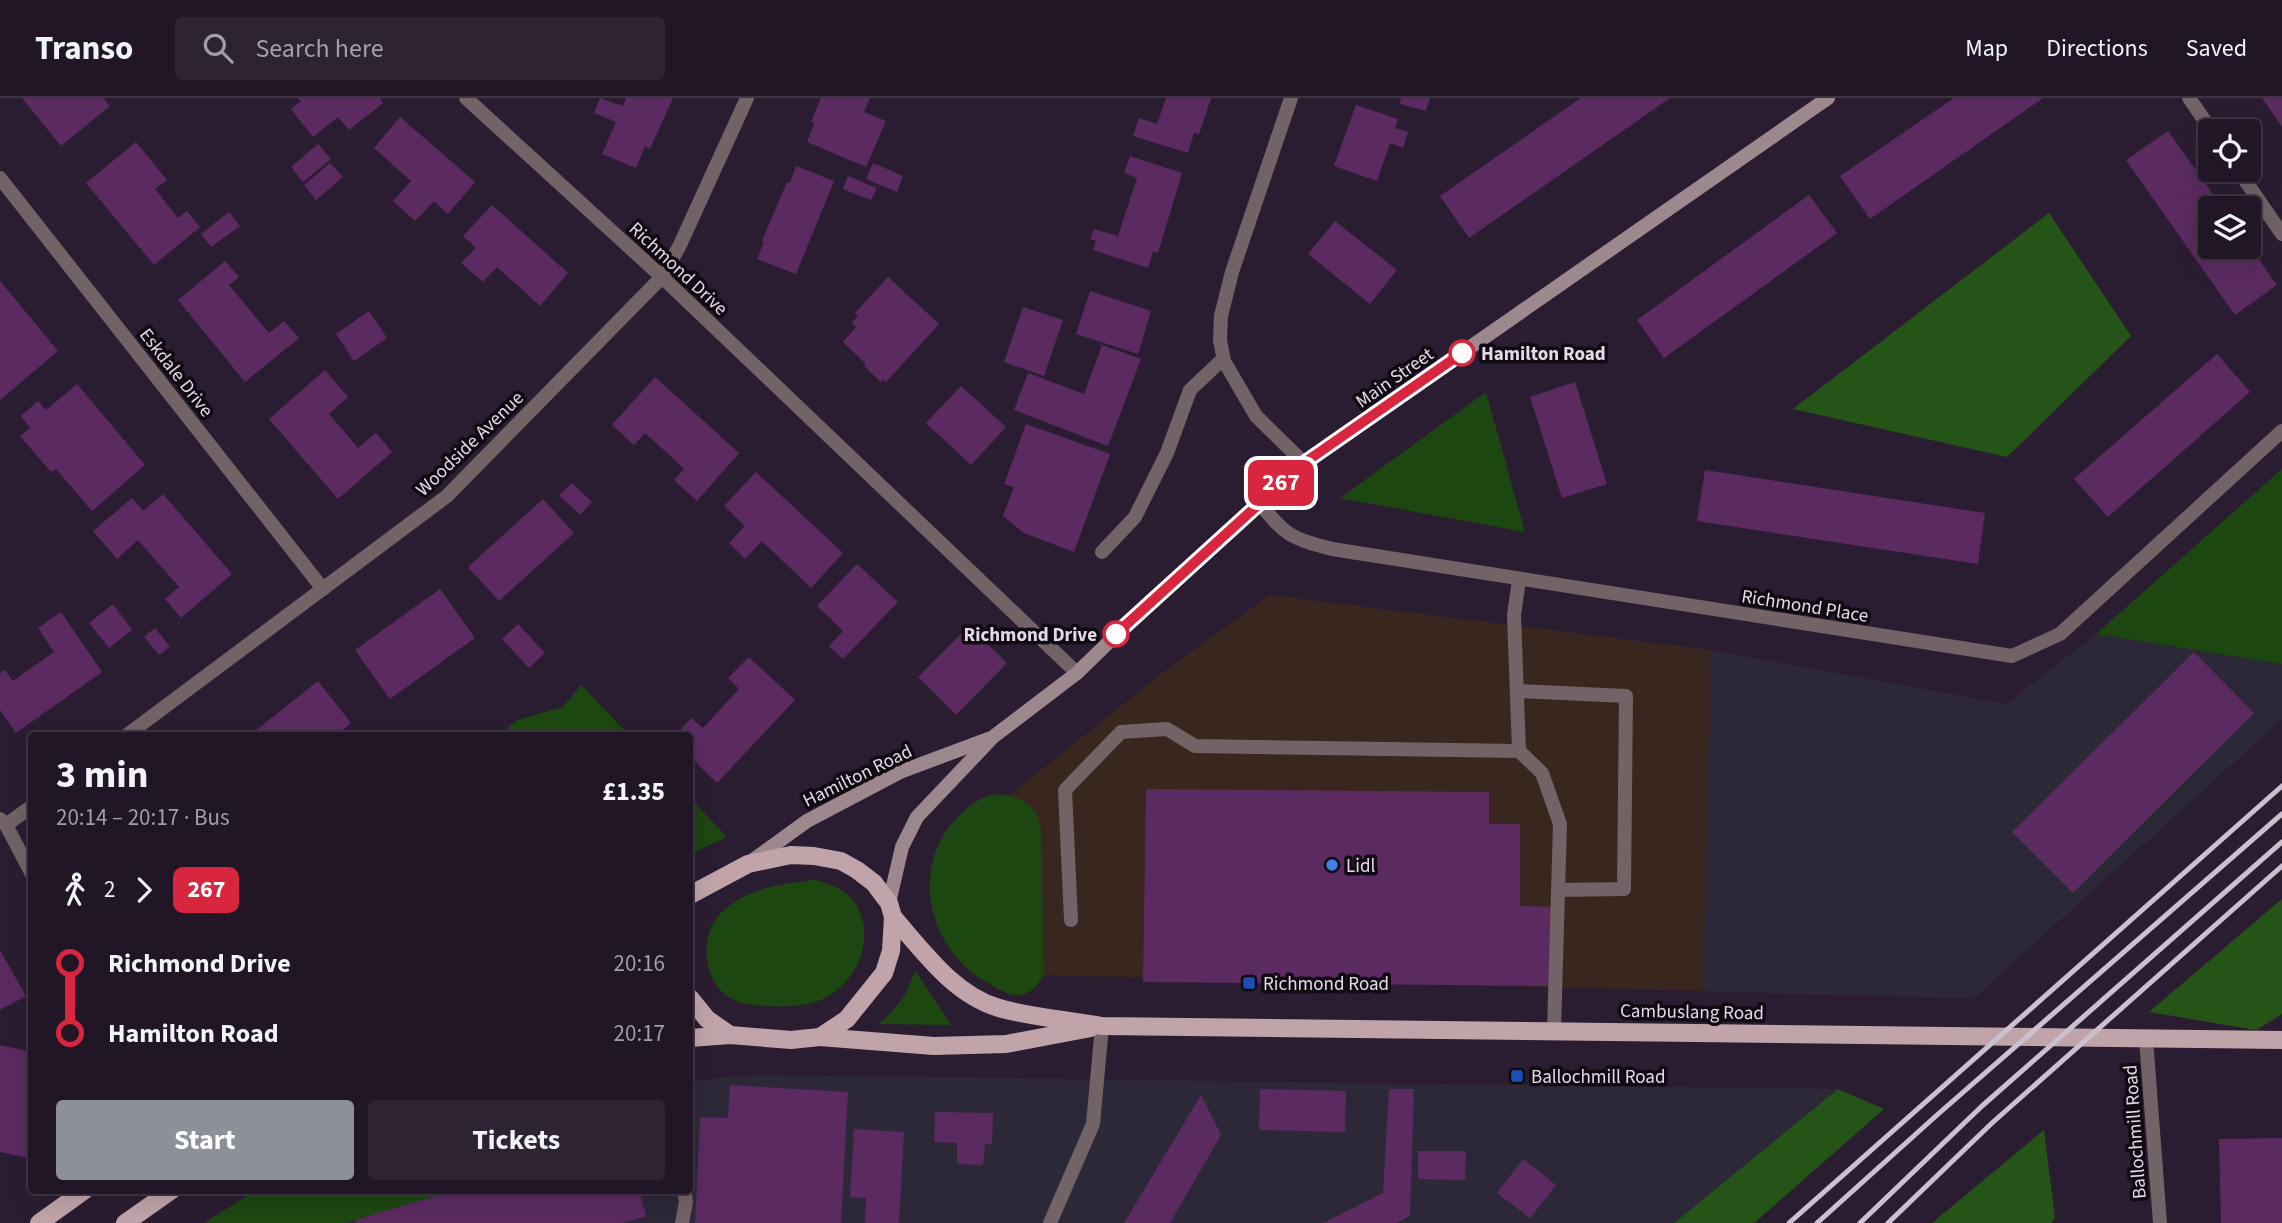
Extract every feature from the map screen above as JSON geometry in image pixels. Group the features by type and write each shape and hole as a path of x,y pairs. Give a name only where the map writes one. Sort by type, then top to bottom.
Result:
{"main road":[{"name":"Main Street","path":"1077,673 1304,463 1828,98"},
{"name":"Hamilton Road","path":"891,910 902,847 917,817 993,737 1077,673"},
{"name":"Hamilton Road","path":"748,864 807,821 900,772 993,737"},
{"path":"697,892 748,864 791,855 814,856 841,862 874,883 891,910 944,974 969,994 998,1008 1101,1026"},
{"path":"820,1037 847,1019 884,973 891,951 891,910"},
{"path":"693,1002 707,1019 730,1035"},
{"path":"693,1038 730,1035 791,1040 820,1037 934,1046 1006,1044 1101,1026"},
{"name":"Cambuslang Road","path":"1101,1026 2282,1040"},
{"path":"39,1223 79,1194"},
{"path":"125,1223 167,1194"}],"street":[{"name":"Richmond Drive","path":"466,98 662,277 1077,673"},
{"name":"Woodside Avenue","path":"131,732 447,496 662,277 679,247 747,98"},
{"path":"1291,98 1232,272 1221,316 1220,340 1223,359 1256,416 1304,463"},
{"path":"2189,98 2204,119"},
{"name":"Eskdale Drive","path":"0,178 323,589"},
{"path":"2246,182 2282,234"},
{"path":"1102,552 1135,517 1167,453 1190,390 1223,359"},
{"name":"Richmond Place","path":"1259,502 1279,527 1298,540 1332,549 2012,656 2060,634 2282,431"},
{"path":"1519,580 1514,615 1519,751"},
{"path":"1518,691 1626,696 1624,889 1558,890"},
{"path":"1071,920 1065,790 1121,732 1167,729 1195,746 1519,751 1542,773 1560,824 1554,1030"},
{"path":"28,808 3,822 28,867"},
{"path":"1050,1223 1093,1124 1101,1026"},
{"name":"Ballochmill Road","path":"2146,1039 2160,1223"},
{"path":"682,1223 685,1194"}],"shaded area":[{"path":"1270,595 1711,650 1703,991 1044,975 1041,827 1010,795 1166,670"},
{"path":"2096,634 2282,664 2282,719 1973,999 1703,991 1711,650 2006,704"},
{"path":"754,1075 1838,1089 1674,1223 345,1223 443,1194 693,1194 693,1081"}],"green space":[{"path":"2049,213 2131,336 2007,457 1793,409"},
{"path":"1486,392 1525,532 1340,498"},
{"path":"2282,469 2282,664 2096,634"},
{"path":"581,685 626,732 503,732 517,720 563,707"},
{"path":"998,794 1014,796 1026,803 1039,819 1041,827 1044,975 1031,990 1020,995 1008,993 990,984 970,970 953,953 941,933 933,910 930,887 932,864 940,841 954,821 974,803"},
{"path":"693,801 727,837 693,853"},
{"path":"815,880 844,892 860,911 864,939 856,967 848,980 825,998 797,1006 747,1004 733,1000 721,991 708,966 707,951 713,923 722,912 754,892 778,885"},
{"path":"2282,899 2282,1014 2256,1030 2149,1012"},
{"path":"915,970 951,1025 878,1024 901,1000"},
{"path":"1838,1089 1884,1109 1754,1223 1674,1223"},
{"path":"2044,1130 2055,1218 2051,1223 1932,1223"},
{"path":"250,1194 443,1194 345,1223 204,1223"}],"building":[{"path":"22,98 103,98 110,106 61,146"},
{"path":"298,98 380,98 383,103 349,130 338,117 313,137 291,109 301,101"},
{"path":"600,98 623,106 626,98 673,98 650,149 645,146 636,168 602,154 616,122 594,113"},
{"path":"821,98 870,98 864,112 886,121 866,167 807,142 814,124 811,122"},
{"path":"1166,98 1211,98 1199,134 1194,133 1188,153 1133,136 1139,118 1157,124"},
{"path":"1401,98 1430,98 1426,111 1400,104"},
{"path":"1581,98 1670,98 1469,238 1440,196"},
{"path":"1954,98 2043,98 1870,219 1840,176"},
{"path":"2262,98 2282,98 2282,127 2276,118"},
{"path":"1356,105 1398,119 1395,128 1408,132 1403,148 1390,143 1377,181 1334,166"},
{"path":"400,117 475,182 448,214 434,201 415,221 393,201 411,181 374,148"},
{"path":"2168,131 2198,173 2198,182 2204,182 2214,196 2198,196 2198,259 2259,259 2277,285 2235,315 2126,160"},
{"path":"136,142 167,180 155,189 178,218 187,211 200,227 154,265 86,183"},
{"path":"318,144 331,159 303,182 291,167"},
{"path":"1130,156 1182,173 1158,253 1153,252 1148,268 1093,250 1096,241 1090,239 1094,229 1118,236 1137,178 1124,173"},
{"path":"330,163 343,177 316,200 304,185"},
{"path":"873,163 903,176 897,192 866,179"},
{"path":"796,166 834,181 796,274 757,259 764,242 762,241"},
{"path":"848,176 877,188 871,200 843,189"},
{"path":"1809,195 1837,233 1664,358 1637,320"},
{"path":"492,205 568,273 540,306 497,267 483,282 461,263 476,248 463,236"},
{"path":"229,212 240,226 211,247 201,234"},
{"path":"1335,221 1397,270 1370,304 1308,254"},
{"path":"225,261 239,277 229,285 269,333 284,321 299,338 245,382 178,300"},
{"path":"888,277 939,324 886,382 883,379 881,382 843,342 856,327 852,323 858,316 855,313"},
{"path":"0,281 58,351 0,400"},
{"path":"1090,291 1151,311 1138,354 1076,334"},
{"path":"1023,307 1063,320 1044,376 1004,362"},
{"path":"369,311 387,338 354,361 336,334"},
{"path":"1102,345 1141,359 1108,446 1014,410 1028,373 1084,394"},
{"path":"2217,354 2250,392 2108,517 2074,479"},
{"path":"325,370 348,397 329,414 358,448 376,433 392,452 338,499 269,419"},
{"path":"655,377 739,453 697,501 674,480 684,469 645,433 634,445 612,425"},
{"path":"1575,382 1607,484 1562,498 1530,397"},
{"path":"77,384 145,465 92,511 56,469 51,472 20,436 30,428 21,416 38,401 46,410"},
{"path":"961,386 1006,427 971,465 926,423"},
{"path":"1026,424 1110,454 1074,552 1024,533 1003,516 1014,487 1004,484"},
{"path":"1705,470 1985,513 1978,564 1697,521"},
{"path":"756,472 843,553 811,588 762,541 745,559 729,543 745,526 724,506"},
{"path":"572,483 592,502 580,515 559,495"},
{"path":"163,494 232,574 181,618 165,599 179,587 138,540 117,559 93,531 132,498 143,511"},
{"path":"543,499 574,533 499,601 468,567"},
{"path":"857,564 898,602 843,659 829,646 843,631 817,606"},
{"path":"440,589 475,638 390,699 355,650"},
{"path":"113,604 132,630 109,648 89,623"},
{"path":"61,612 102,672 16,733 0,710 0,673 5,670 13,681 54,652 38,628"},
{"path":"518,624 545,653 529,668 502,639"},
{"path":"969,626 1007,663 956,715 918,677"},
{"path":"155,628 170,647 159,655 144,637"},
{"path":"2194,652 2254,713 2073,893 2012,832"},
{"path":"749,657 795,700 717,783 693,760 693,732 679,732 691,718 703,728 739,689 728,678"},
{"path":"318,681 351,723 340,732 254,732"},
{"name":"Lidl","path":"1146,789 1489,792 1489,824 1520,824 1520,906 1554,907 1553,986 1143,982"},
{"path":"0,950 26,996 0,1010"},
{"path":"0,1045 28,1051 28,1158 0,1152"},
{"path":"730,1085 848,1092 841,1223 695,1223 700,1117 728,1118"},
{"path":"1260,1089 1346,1091 1345,1132 1259,1130"},
{"path":"1389,1089 1414,1089 1410,1216 1396,1223 1323,1223 1383,1193"},
{"path":"1201,1095 1221,1135 1170,1223 1124,1223"},
{"path":"935,1112 993,1113 992,1144 985,1144 983,1165 957,1164 957,1143 934,1142"},
{"path":"854,1129 904,1132 899,1223 865,1223 866,1198 850,1197"},
{"path":"2282,1138 2282,1223 2221,1223 2219,1139"},
{"path":"1418,1151 1466,1151 1465,1180 1418,1179"},
{"path":"1523,1159 1556,1185 1530,1218 1497,1193"},
{"path":"443,1194 640,1194 646,1216 622,1223 356,1223 355,1220"}],"railway":[{"path":"1789,1223 2282,786"},
{"path":"1817,1223 2282,814"},
{"path":"1860,1223 1982,1106 2282,842"},
{"path":"1888,1223 1992,1123 2282,866"}],"bus line":[{"name":"267","path":"1116,634 1304,463 1462,353"}],"place":[{"name":"Hamilton Road","path":"1462,353"},
{"name":"Richmond Drive","path":"1116,634"},
{"name":"Lidl","path":"1332,865"},
{"name":"Richmond Road","path":"1249,983"},
{"name":"Ballochmill Road","path":"1517,1076"}]}
